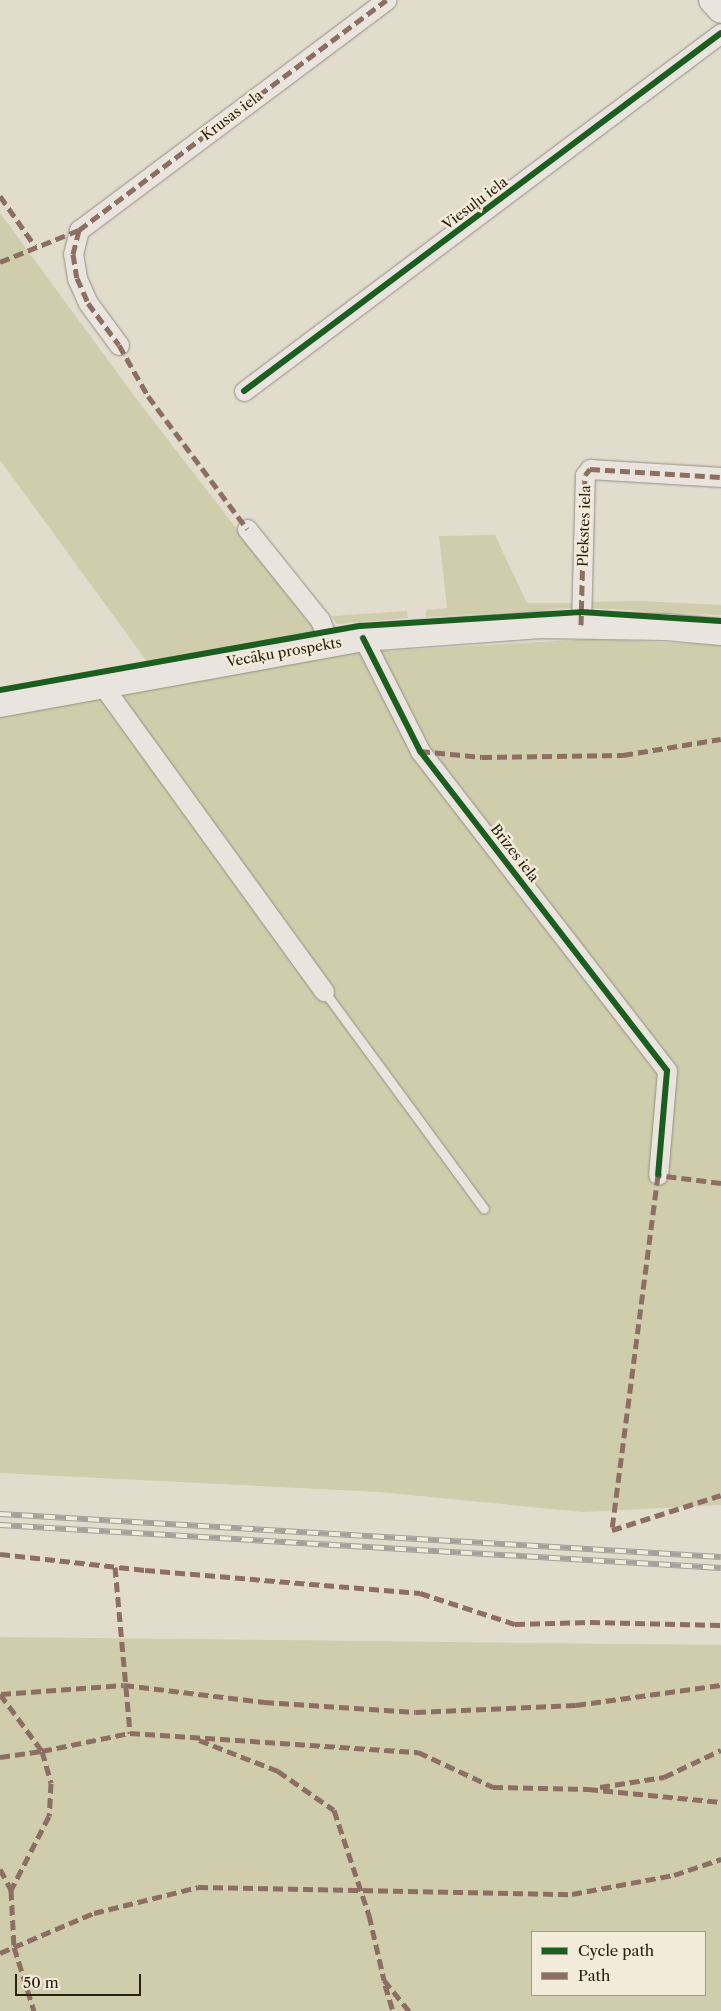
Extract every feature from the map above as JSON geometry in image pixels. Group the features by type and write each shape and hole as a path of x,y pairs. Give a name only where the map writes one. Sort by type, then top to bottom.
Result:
{"main road":[{"path":"712,0 721,10"},
{"name":"Vecāķu prospekts","path":"0,704 363,638 538,625 666,626 721,632"}],"street":[{"name":"Krusas iela","path":"119,345 88,303 77,278 73,254 79,230 386,0"},
{"name":"Viesuļu iela","path":"244,391 721,33"},
{"name":"Plekstes iela","path":"581,625 585,475 590,469 721,477"},
{"path":"247,528 320,620 329,644"},
{"name":"Brīzes iela","path":"363,638 420,750 667,1071 658,1175"},
{"path":"103,686 324,991"}],"lane":[{"path":"324,991 484,1209"}],"shaded area":[{"path":"0,213 135,397 333,654 592,639 721,645 721,1505 583,1512 379,1492 0,1473 0,712 164,685 0,460"},
{"path":"495,535 527,603 574,603 574,608 426,617 426,610 447,608 439,536"},
{"path":"640,601 721,605 721,615 588,608 588,602"},
{"path":"407,611 408,618 337,624 331,616"},
{"path":"0,1637 721,1645 721,2011 0,2011"}],"railway":[{"path":"0,1514 721,1557"},
{"path":"0,1525 721,1568"}],"marked path":[{"path":"0,262 79,230 386,0"},
{"path":"0,196 35,246"},
{"path":"79,230 73,254 77,278 88,303 119,345 148,396 247,529"},
{"path":"581,625 585,475 590,469 721,477"},
{"path":"420,751 482,757 623,755 721,739"},
{"path":"721,1183 658,1175 612,1530 721,1495"},
{"path":"0,1554 145,1570 420,1593 515,1624 590,1622 721,1625"},
{"path":"115,1567 130,1733"},
{"path":"1,1694 124,1685 264,1702 416,1712 576,1705 721,1685"},
{"path":"0,1694 42,1751 130,1733 418,1752 493,1787 588,1789 721,1802"},
{"path":"199,1740 278,1771 334,1810 369,1915 384,1980 409,2011"},
{"path":"600,1787 664,1777 721,1750"},
{"path":"0,1757 42,1751 51,1783 49,1816 11,1890 14,1947 34,2011"},
{"path":"0,1953 94,1913 198,1887 572,1894 674,1875 721,1859"},
{"path":"0,1869 11,1890"},
{"path":"385,1985 393,2011"}],"cycle path":[{"path":"244,391 721,33"},
{"path":"0,690 360,626 581,612 721,621"},
{"path":"363,638 420,751 667,1071 658,1175"}]}
